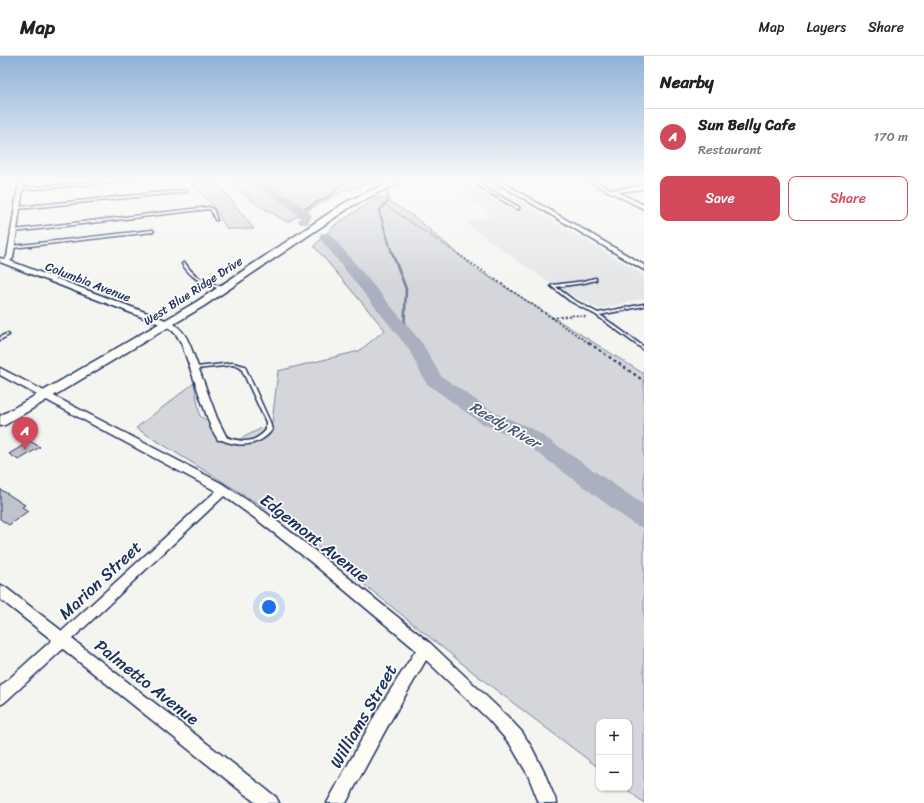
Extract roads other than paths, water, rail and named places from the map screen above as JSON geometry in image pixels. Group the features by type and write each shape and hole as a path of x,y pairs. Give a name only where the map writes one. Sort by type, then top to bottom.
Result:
{"main road":[{"name":"West Blue Ridge Drive","path":"0,422 168,324 331,216"}],"street":[{"path":"0,268 10,258 17,216"},
{"path":"554,216 644,268"},
{"name":"Columbia Avenue","path":"5,262 168,324"},
{"path":"168,324 180,333 196,368 216,429 222,438"},
{"name":"Edgemont Avenue","path":"0,371 224,490 268,521 425,648 505,726 524,750 540,779 548,803"},
{"name":"Marion Street","path":"0,697 224,490"},
{"name":"Palmetto Avenue","path":"0,591 270,803"},
{"name":"Williams Street","path":"336,803 385,714 425,648"}],"lane":[{"path":"14,230 139,216"},
{"path":"12,247 152,230"},
{"path":"184,264 192,275 200,280 224,288"},
{"path":"595,279 553,286 570,300 598,314 644,349"},
{"path":"598,314 644,305"},
{"path":"0,339 7,335"},
{"path":"196,368 232,364 243,367 268,422 269,430 266,434 262,438 252,442 239,443 222,438"}],"waterway":[{"name":"Reedy River","path":"304,221 306,216"},
{"path":"381,216 392,253"},
{"name":"Reedy River","path":"325,237 416,347 433,379 488,418 526,434 644,518"},
{"path":"392,252 406,289 404,333"}],"place":[{"name":"Sun Belly Cafe","path":"25,450"}]}
